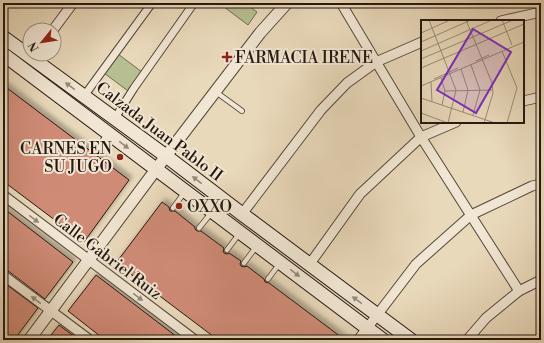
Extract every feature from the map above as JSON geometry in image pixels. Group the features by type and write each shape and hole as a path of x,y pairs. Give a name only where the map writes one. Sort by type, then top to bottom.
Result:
{"main road":[{"name":"Calzada Juan Pablo II","path":"3,36 22,48"},
{"name":"Calzada Juan Pablo II","path":"3,54 383,340"},
{"name":"Calzada Juan Pablo II","path":"42,62 84,96 411,340"}],"street":[{"path":"59,22 73,3"},
{"path":"84,96 152,3"},
{"path":"115,118 134,88 194,3"},
{"path":"29,340 260,33 287,3"},
{"path":"341,3 421,137 519,291"},
{"path":"505,20 541,12"},
{"path":"242,214 322,110 347,84 376,62 421,42"},
{"path":"524,101 541,97"},
{"path":"309,265 360,194 421,137 454,123"},
{"path":"358,340 416,264 470,215 532,186 541,184"},
{"name":"Calle Gabriel Ruiz","path":"3,196 195,340"},
{"path":"3,275 90,340"},
{"path":"467,340 486,318 519,291 541,280"}],"lane":[{"path":"215,92 242,111"},
{"path":"96,151 108,133"},
{"path":"173,208 186,191"},
{"path":"199,228 212,211"},
{"path":"227,250 240,232"},
{"path":"244,263 257,245"},
{"path":"268,279 281,263"}],"green space":[{"path":"219,3 245,3 257,12 248,25"},
{"path":"118,54 142,72 128,91 104,73"}],"building":[{"path":"3,85 129,180 84,242 3,181"},
{"path":"162,202 169,207 170,211 175,211 195,227 197,231 201,231 224,248 224,253 229,253 241,261 241,266 247,266 264,279 265,282 269,283 345,340 218,340 116,263"},
{"path":"3,208 73,262 45,299 7,270 3,269"},
{"path":"96,275 181,340 105,340 68,311"},
{"path":"3,282 38,308 14,340 3,340"},
{"path":"59,325 79,340 47,340"}],"place":[{"name":"FARMACIA IRENE","path":"227,57"},
{"name":"CARNES EN SU JUGO","path":"120,157"},
{"name":"OXXO","path":"179,206"}]}
